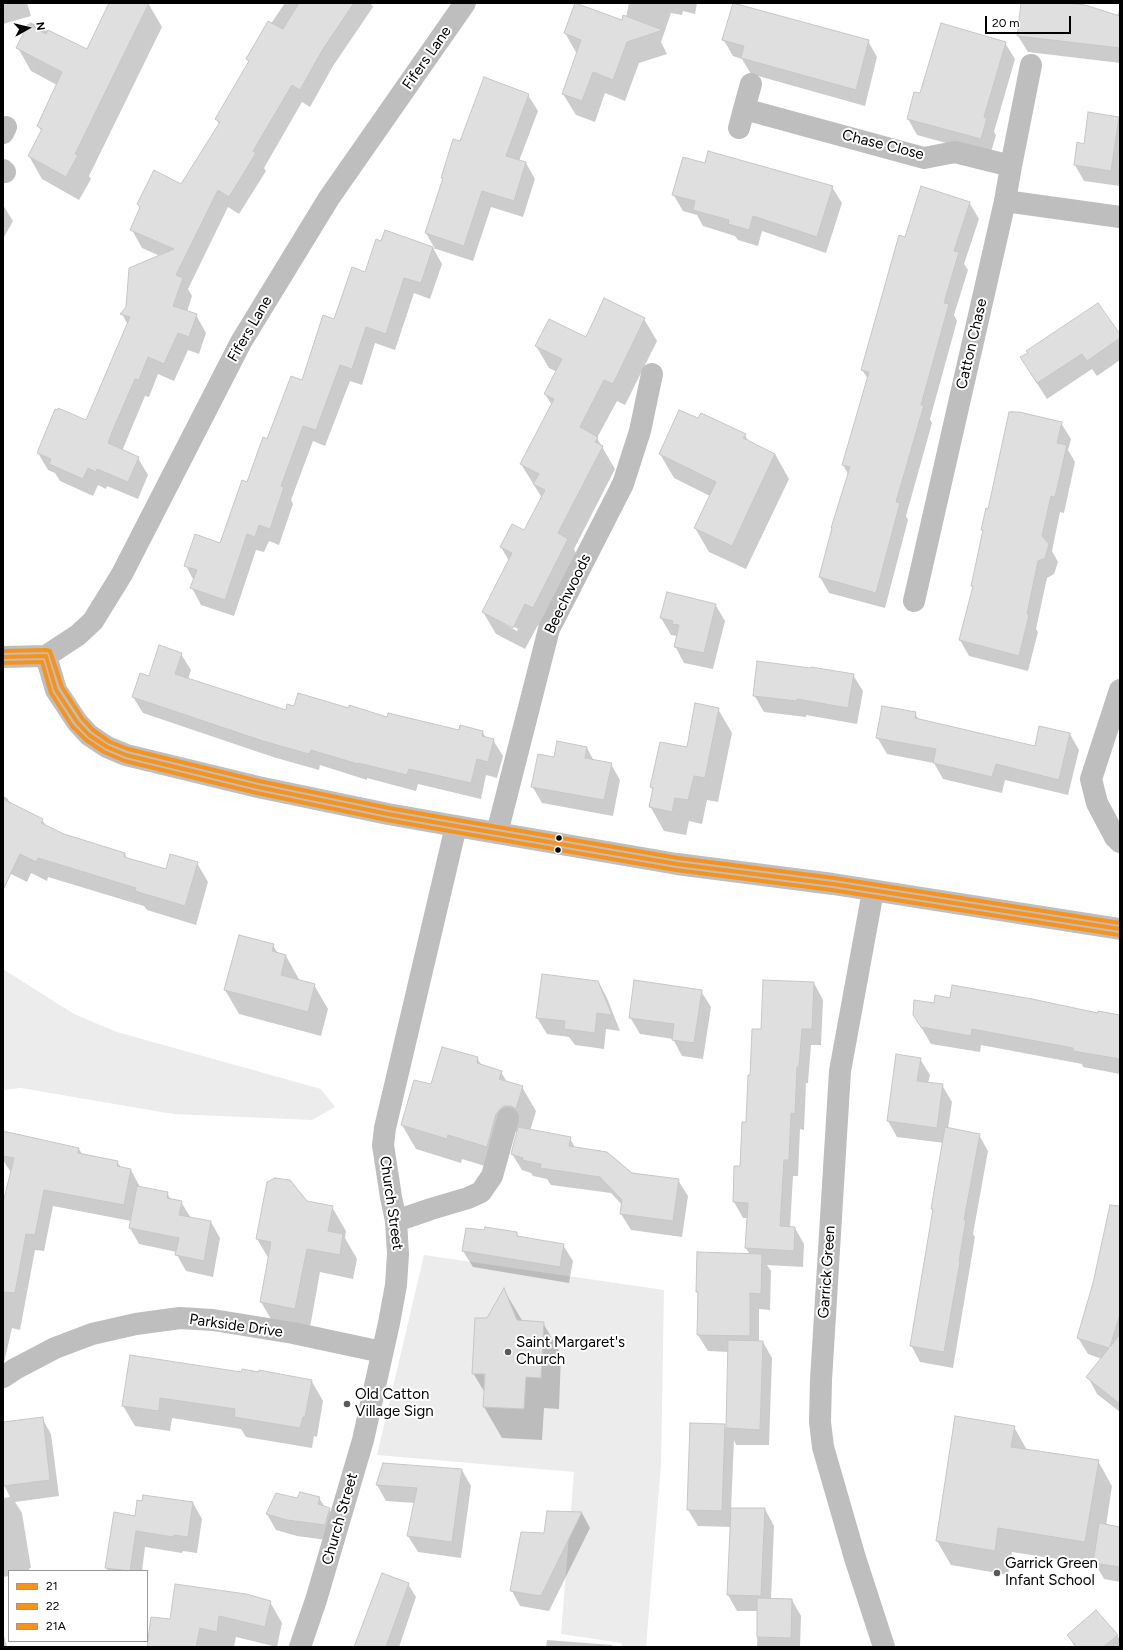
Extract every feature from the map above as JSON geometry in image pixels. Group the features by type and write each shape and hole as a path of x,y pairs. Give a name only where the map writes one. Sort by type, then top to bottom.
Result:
{"street":[{"name":"Fifers Lane","path":"46,656 78,635 93,621 122,574 241,342 329,198 465,3"},
{"path":"1031,65 1005,200 1120,217"},
{"name":"Chase Close","path":"750,84 742,118 924,158 955,152 1011,166"},
{"name":"Catton Chase","path":"914,601 1005,200"},
{"name":"Beechwoods","path":"497,833 549,629 623,484 640,431 652,374"},
{"path":"3,656 46,656 56,690 77,722 89,735 106,747 126,755 252,785 388,814 677,864 1119,923"},
{"path":"1120,690 1091,778 1098,803 1115,837 1120,842"},
{"name":"Church Street","path":"300,1647 316,1600 363,1440 396,1285 398,1254 396,1221 390,1197 383,1145 385,1128 456,826"},
{"name":"Garrick Green","path":"873,891 840,1071 821,1380 820,1422 823,1447 855,1558 884,1647"},
{"path":"396,1221 431,1208 468,1198 481,1192 492,1176 508,1118"},
{"name":"Parkside Drive","path":"3,1378 15,1369 55,1348 92,1334 136,1324 180,1318 213,1320 278,1331 382,1352"}],"shaded area":[{"path":"3,969 74,1014 117,1032 321,1089 335,1107 312,1120 173,1114 21,1088 3,1090"},
{"path":"424,1255 664,1290 661,1465 646,1647 621,1647 622,1643 561,1634 574,1472 377,1455","holes":["504,1301 511,1305 514,1312 510,1320 544,1322 541,1378 526,1377 524,1409 483,1407 484,1374 473,1374"]}],"building":[{"path":"109,3 149,3 75,154 78,155 66,177 28,156 42,129 37,126 62,72 16,48 28,24 46,34 48,30 87,49"},
{"path":"299,3 354,3 323,49 300,90 292,85 253,151 256,153 229,197 218,190 176,275 183,278 173,306 197,314 189,337 178,333 164,364 148,357 139,380 135,379 112,432 108,443 139,457 128,482 97,469 96,472 88,468 83,479 49,464 51,459 37,453 55,409 58,410 58,408 86,420 130,317 120,314 126,307 129,268 174,249 130,230 140,207 137,204 154,170 181,184 220,122 215,119 249,61 246,59 268,21 283,29"},
{"path":"575,3 622,20 623,15 663,30 627,42 613,80 593,72 582,101 562,94 581,40 564,33"},
{"path":"733,3 869,40 856,90 741,58 744,46 722,40"},
{"path":"1021,3 1067,3 1085,5 1120,16 1120,48 1017,36"},
{"path":"941,23 1006,42 984,117 987,118 981,139 907,119 914,92 920,93"},
{"path":"484,77 529,94 506,156 526,162 514,201 482,191 464,246 425,233 443,178 441,178 453,139 460,141"},
{"path":"1088,112 1119,117 1111,171 1074,165 1077,142 1084,144"},
{"path":"708,151 833,186 817,237 753,216 749,230 728,224 729,220 693,210 695,201 672,195 683,157 705,163"},
{"path":"921,186 970,202 954,251 959,252 944,303 949,304 921,405 924,405 896,502 900,503 876,593 819,577 831,528 850,467 842,465 869,372 861,370 899,235 905,237"},
{"path":"385,230 433,247 421,283 404,278 386,334 366,327 352,369 340,365 316,430 303,426 281,486 284,487 270,529 259,525 255,537 247,534 225,600 190,588 197,570 184,566 195,534 220,543 242,480 247,482 263,437 267,439 291,376 302,380 323,315 334,319 352,267 365,272 376,239 381,241"},
{"path":"604,298 645,318 613,384 604,380 580,427 598,437 595,442 603,446 558,533 568,539 533,608 525,604 513,628 482,612 512,553 500,547 512,524 524,530 545,490 533,484 539,474 520,464 554,399 544,394 562,359 535,346 549,319 586,337"},
{"path":"1098,303 1120,334 1120,338 1087,361 1082,354 1037,383 1020,357 1028,353 1026,351"},
{"path":"679,410 698,418 701,413 746,434 743,438 775,454 732,546 694,528 716,482 659,454"},
{"path":"1009,412 1019,412 1062,422 1057,443 1067,445 1055,497 1051,496 1042,536 1049,544 1045,558 1038,561 1027,614 1029,615 1019,656 959,640 973,586 971,586 983,530 981,530 986,508 988,509"},
{"path":"667,592 716,604 704,653 674,647 679,625 672,624 673,621 660,618"},
{"path":"159,645 182,653 175,674 286,710 287,704 294,706 298,693 349,708 349,705 387,717 388,713 459,730 460,725 483,731 482,736 494,739 488,762 477,759 471,783 409,769 407,775 358,764 311,750 309,754 263,741 132,697 140,673 149,676"},
{"path":"757,661 811,667 854,674 848,708 797,699 797,701 753,696"},
{"path":"695,703 719,708 705,778 694,776 688,800 675,798 672,812 649,807 653,788 650,787 660,742 687,747"},
{"path":"882,706 916,712 915,718 1035,746 1039,726 1070,733 1059,780 996,764 992,777 933,763 936,749 876,738"},
{"path":"557,741 587,747 585,758 612,763 604,800 531,787 538,754 554,757"},
{"path":"3,799 43,819 41,823 64,834 125,853 124,857 166,869 170,854 198,862 185,906 135,891 136,888 38,858 36,862 20,854 3,890"},
{"path":"239,935 274,944 272,951 286,955 281,975 315,984 308,1012 224,990"},
{"path":"542,974 598,981 612,1015 597,1013 595,1033 564,1029 565,1021 536,1018"},
{"path":"634,980 702,990 694,1043 672,1040 674,1024 629,1018"},
{"path":"763,980 814,982 812,1029 802,1029 799,1067 797,1067 795,1114 791,1113 789,1160 784,1160 780,1226 795,1227 794,1251 745,1248 748,1203 733,1202 734,1166 740,1166 742,1122 746,1122 752,1029 761,1029"},
{"path":"952,985 1032,999 1098,1013 1098,1011 1120,1015 1120,1059 1073,1051 1073,1048 972,1029 971,1036 921,1027 913,1015 914,1000 934,1003 935,995 950,998"},
{"path":"442,1047 478,1057 477,1063 502,1071 499,1079 523,1086 516,1109 511,1106 504,1106 496,1114 487,1147 448,1135 447,1139 401,1125 414,1080 431,1084"},
{"path":"896,1054 921,1058 917,1081 943,1084 937,1128 887,1121"},
{"path":"518,1127 571,1137 569,1146 607,1152 632,1173 679,1179 673,1221 620,1214 622,1200 600,1177 540,1168 541,1164 522,1160 523,1158 511,1154"},
{"path":"945,1127 980,1134 964,1220 966,1220 960,1262 944,1352 910,1346"},
{"path":"3,1131 79,1148 78,1153 118,1161 117,1166 131,1169 124,1205 44,1190 35,1235 26,1234 15,1293 3,1292 3,1203 14,1158 3,1156"},
{"path":"275,1178 290,1180 307,1201 333,1206 328,1231 343,1234 340,1255 307,1249 295,1309 260,1302 271,1242 256,1239 267,1182"},
{"path":"137,1186 168,1192 167,1198 182,1201 179,1215 211,1221 204,1261 175,1255 179,1238 129,1228"},
{"path":"1110,1205 1120,1206 1120,1314 1110,1347 1120,1334 1120,1404 1086,1377 1109,1348 1077,1338 1093,1283"},
{"path":"485,1227 517,1232 517,1236 564,1244 560,1267 462,1251 466,1228 484,1230"},
{"path":"697,1252 762,1254 761,1294 750,1293 750,1336 697,1335"},
{"name":"Saint Margaret's Church","path":"504,1288 517,1320 544,1322 541,1378 526,1377 524,1409 483,1407 485,1374 472,1374 475,1318 487,1318"},
{"path":"728,1340 763,1341 760,1430 726,1428"},
{"path":"130,1355 241,1372 242,1369 259,1372 259,1370 312,1380 305,1417 303,1417 300,1428 234,1417 235,1409 160,1398 159,1411 122,1406"},
{"path":"955,1416 1015,1426 1011,1447 1099,1460 1085,1542 998,1528 995,1551 936,1541"},
{"path":"43,1417 50,1480 3,1486 3,1422"},
{"path":"690,1423 725,1424 722,1511 687,1510"},
{"path":"383,1463 462,1469 452,1542 407,1536 417,1488 376,1485"},
{"path":"300,1492 320,1497 318,1504 330,1508 325,1525 287,1520 266,1514 276,1493 297,1498"},
{"path":"143,1495 193,1502 188,1537 174,1535 173,1537 136,1531 130,1570 105,1568 114,1512 135,1516 137,1500 142,1501"},
{"path":"731,1508 765,1508 761,1596 727,1595"},
{"path":"547,1511 582,1512 541,1596 510,1591 521,1532 544,1533"},
{"path":"1099,1523 1120,1527 1120,1567 1093,1563"},
{"path":"382,1573 409,1583 386,1647 354,1647"},
{"path":"175,1584 246,1594 271,1601 265,1627 219,1616 217,1632 200,1628 196,1647 147,1647 151,1617 170,1619"},
{"path":"757,1598 792,1599 791,1638 757,1637"},
{"path":"1096,1610 1118,1635 1103,1647 1077,1647 1067,1635"}],"transit line":[{"name":"21A","path":"3,651 50,651 62,687 82,718 93,730 110,742 128,749 259,781 389,808 678,858 834,878 1120,923"},
{"name":"21","path":"3,657 46,656 56,690 77,722 89,735 107,747 126,755 258,787 388,814 456,826 677,864 833,884 1120,929"},
{"name":"22","path":"3,663 42,662 51,693 72,726 86,740 104,752 125,761 257,793 387,820 455,832 676,870 832,890 1119,935"}],"place":[{"name":"Saint Margaret's Church","path":"508,1352"},
{"name":"Old Catton Village Sign","path":"347,1404"},
{"name":"Garrick Green Infant School","path":"997,1573"}]}
